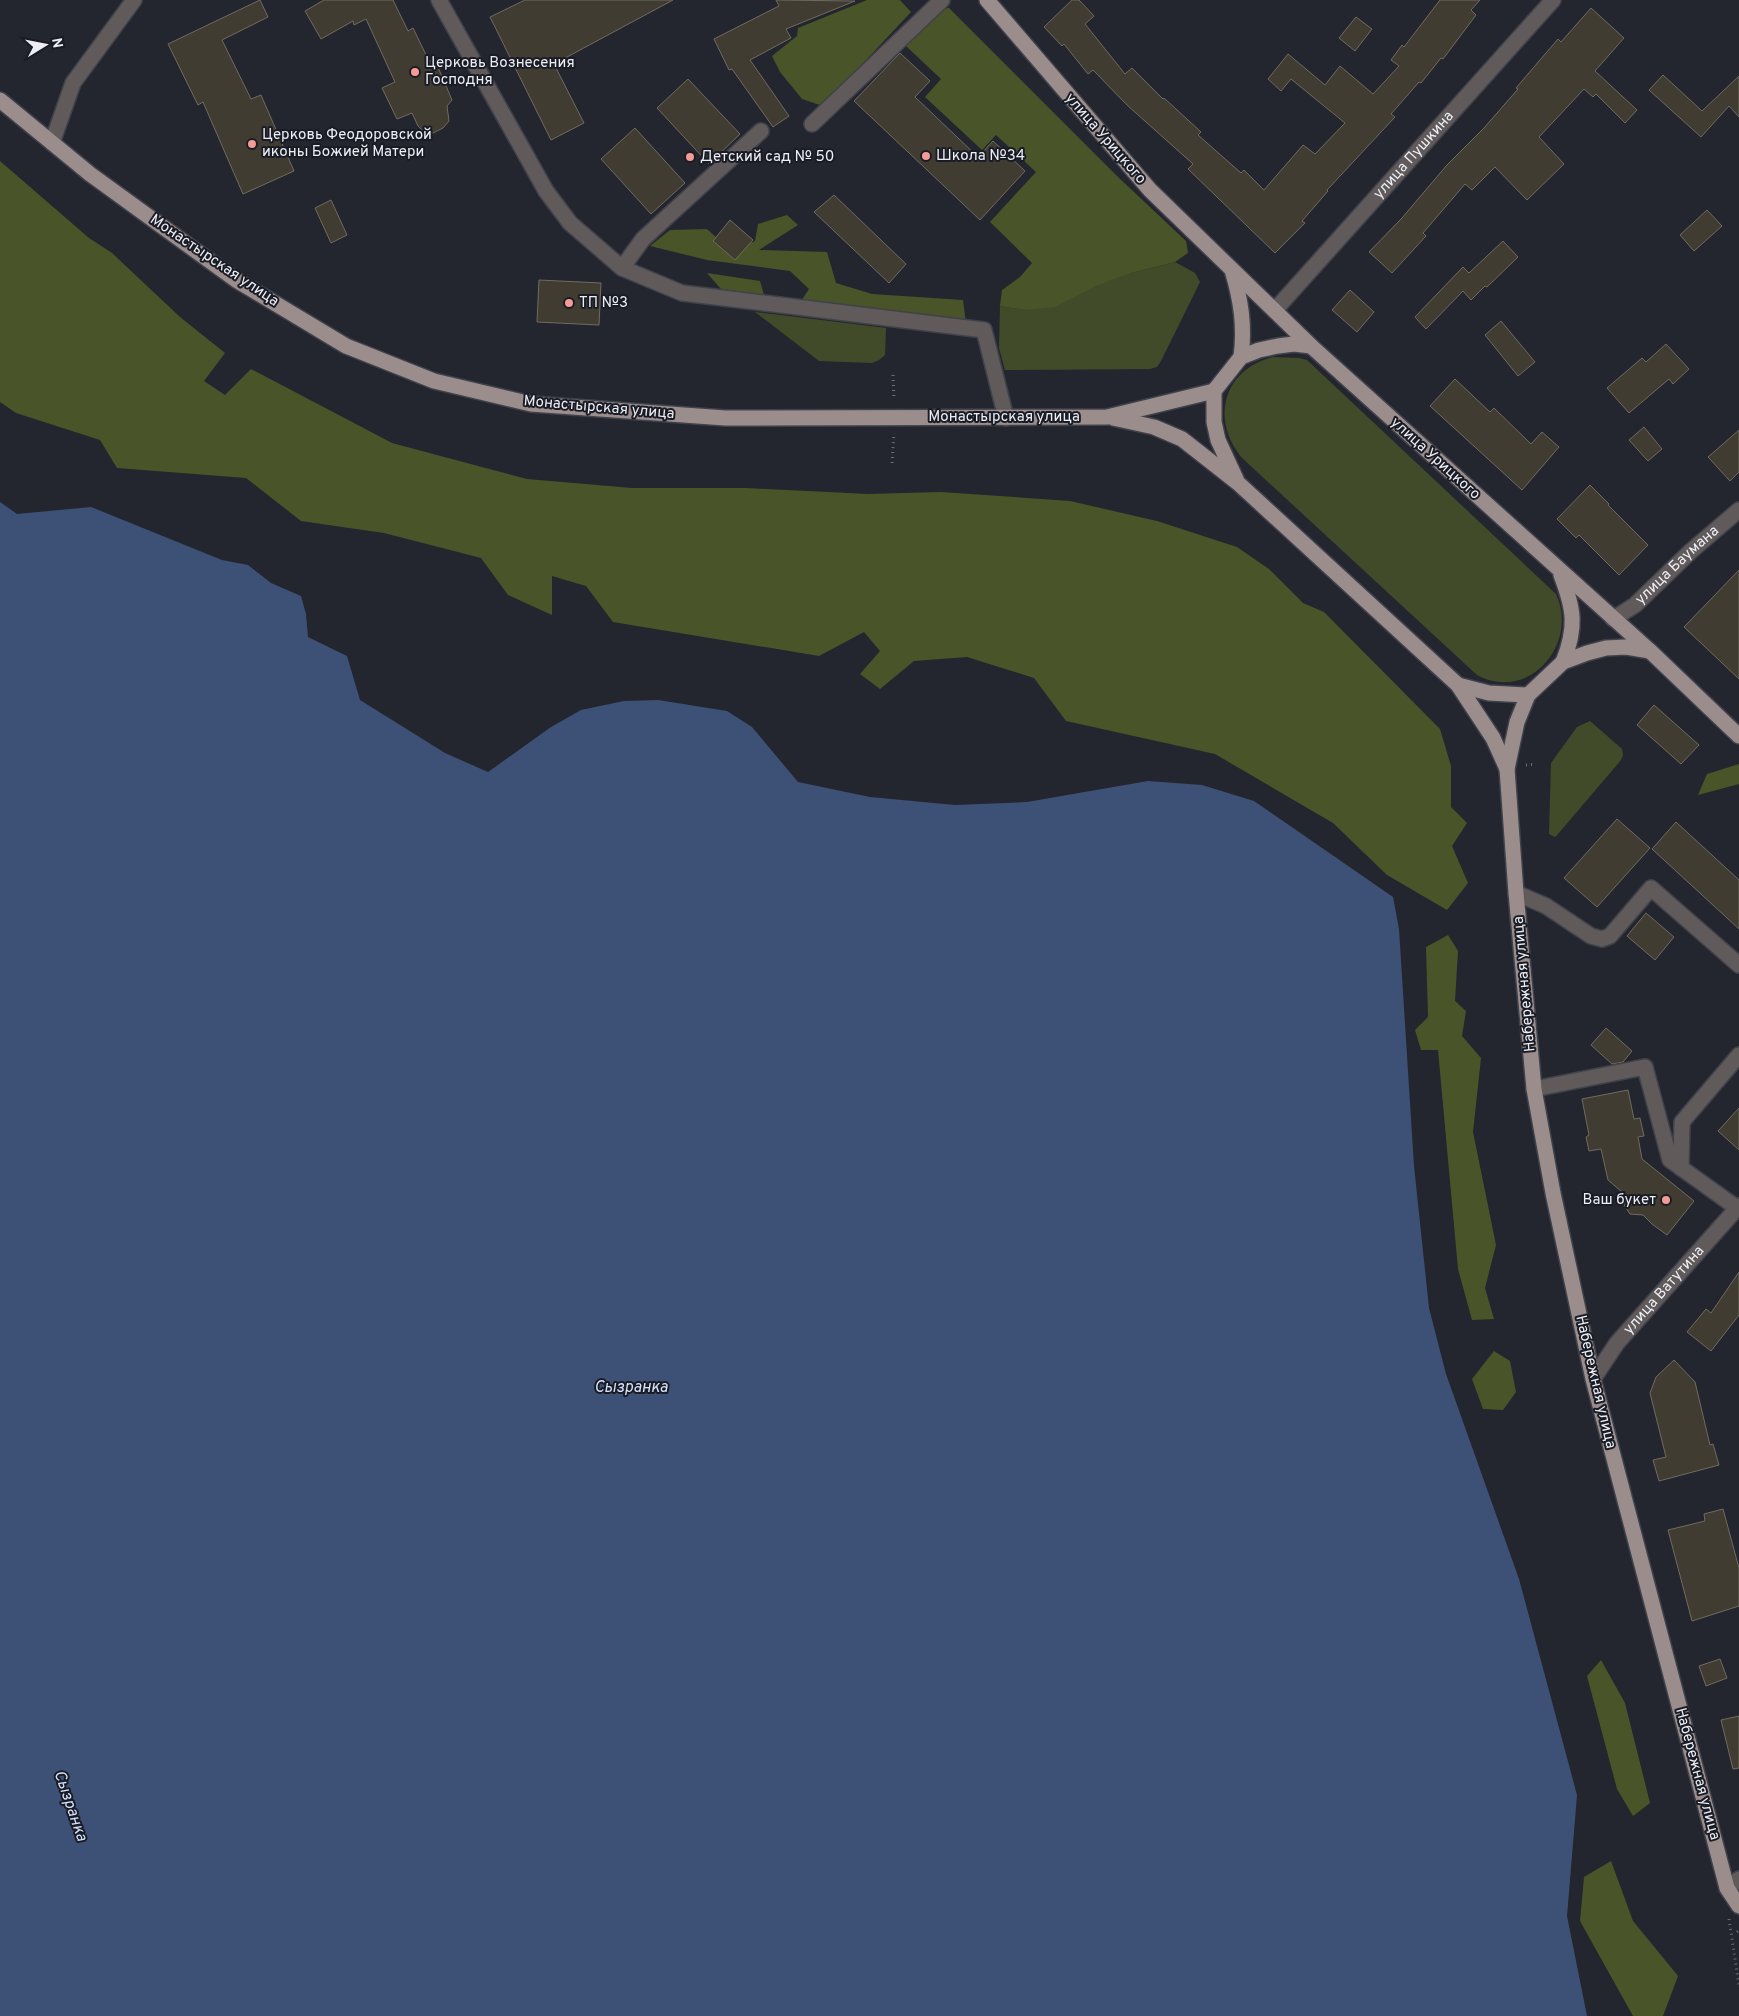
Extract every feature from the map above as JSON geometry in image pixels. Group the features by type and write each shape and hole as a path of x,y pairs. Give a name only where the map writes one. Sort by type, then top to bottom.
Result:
{"main road":[{"name":"улица Урицкого","path":"987,0 1138,176 1232,269 1311,346 1613,620 1650,651"},
{"name":"Монастырская улица","path":"0,100 90,174 236,280 346,346 434,381 531,404 715,417 1107,417"},
{"path":"1232,269 1240,298 1243,338 1240,357 1214,391 1214,422 1218,440 1238,483"},
{"path":"1240,357 1278,346 1294,344 1311,346"},
{"path":"1107,417 1214,391"},
{"path":"1107,417 1154,427 1182,439 1238,483 1458,685 1493,738 1507,769"},
{"path":"1560,571 1568,595 1573,627 1572,641 1564,662"},
{"path":"1507,769 1517,722 1528,695 1564,662 1606,648 1626,647 1650,651 1739,736"},
{"path":"1458,685 1490,694 1528,695"},
{"name":"Набережная улица","path":"1507,769 1534,1089 1553,1193 1593,1379 1733,1884 1734,1911"}],"street":[{"path":"52,142 73,83 134,0"},
{"path":"439,0 546,191 570,223 622,268 682,293 984,330 1006,418"},
{"path":"812,124 942,0"},
{"name":"улица Пушкина","path":"1275,310 1552,0"},
{"path":"622,268 643,239 761,132"},
{"name":"улица Баумана","path":"1613,620 1635,605 1691,551 1739,510"},
{"path":"1516,893 1546,906 1591,936 1602,939 1610,936 1652,888 1739,965"},
{"path":"1681,1168 1682,1122 1739,1055"},
{"path":"1534,1089 1645,1067 1670,1160 1738,1207"},
{"name":"улица Ватутина","path":"1593,1379 1617,1343 1738,1207"}],"path":[{"path":"1734,1911 1739,1985"}],"green space":[{"path":"867,0 900,0 911,12 838,90 820,105 802,99 780,72 772,56 797,36 798,28"},
{"path":"949,8 1118,177 1186,241 1188,253 1175,262 1131,273 1096,286 1055,307 1025,310 1000,306 1002,290 1020,277 1032,263 990,222 1036,172 996,135 982,150 925,97 941,79 906,46 911,35 937,9"},
{"path":"0,161 89,238 112,253 180,317 225,353 204,381 225,395 251,369 392,443 527,479 632,488 746,488 868,494 941,492 1070,501 1157,521 1237,547 1269,569 1303,603 1324,612 1440,729 1451,766 1451,807 1467,823 1452,846 1468,883 1447,910 1387,875 1333,823 1215,754 1066,721 1034,678 967,657 914,661 880,689 860,674 880,651 864,632 819,656 613,622 586,586 552,576 552,615 508,595 481,558 384,533 301,521 246,478 117,468 100,440 16,413 0,402"},
{"path":"787,215 798,225 759,250 827,252 836,283 872,294 963,300 966,324 798,306 809,289 790,271 707,260 650,246 670,230 707,229 732,252 755,241 758,224"},
{"path":"1175,262 1195,273 1200,282 1157,367 1150,369 1005,370 999,348 1000,306 1025,310 1131,273"},
{"path":"707,273 760,281 764,295 752,300 727,296"},
{"path":"755,312 886,328 885,355 872,363 819,361"},
{"path":"1273,357 1307,360 1556,594 1561,613 1561,632 1555,649 1545,664 1531,675 1515,681 1496,682 1477,675 1241,457 1231,442 1226,427 1225,411 1227,397 1233,384 1243,372 1256,363"},
{"path":"1590,721 1622,749 1623,755 1621,760 1555,837 1549,834 1551,763 1577,727"},
{"path":"1739,764 1739,784 1698,795 1707,774"},
{"path":"1448,935 1458,951 1455,1001 1466,1011 1462,1036 1481,1058 1473,1132 1496,1245 1485,1288 1494,1319 1472,1320 1458,1269 1438,1050 1421,1050 1415,1030 1428,1017 1426,947"},
{"path":"1494,1351 1510,1361 1516,1392 1503,1410 1483,1409 1472,1379"},
{"path":"1601,1660 1625,1703 1650,1803 1633,1816 1617,1789 1587,1676"},
{"path":"1611,1861 1633,1921 1678,1976 1663,2016 1633,2016 1580,1921 1584,1877"}],"water":[{"name":"Сызранка","path":"0,502 17,514 91,507 222,560 248,565 271,583 301,596 306,614 308,637 347,656 360,700 445,753 488,772 551,727 581,710 624,701 658,700 727,711 752,727 798,782 870,797 955,805 1027,802 1148,781 1202,785 1254,801 1393,897 1399,929 1414,1166 1429,1308 1446,1374 1519,1579 1577,1795 1567,1916 1587,2016 0,2016"}],"building":[{"path":"260,0 268,17 222,40 251,99 261,95 294,171 243,194 203,102 198,105 168,44"},
{"name":"Церковь Вознесения Господня","path":"324,0 393,0 408,31 413,28 429,61 435,60 452,100 447,106 449,121 443,128 431,134 424,132 418,126 412,113 397,119 382,88 395,82 366,19 354,25 353,21 321,39 305,11"},
{"path":"525,0 673,0 554,64 584,123 551,140 490,17"},
{"path":"776,0 855,1 786,29 791,38 750,60 789,116 773,127 732,69 729,70 714,39 779,6"},
{"path":"1072,0 1079,0 1094,16 1085,24 1125,74 1132,68 1163,99 1201,132 1198,135 1241,173 1244,170 1264,190 1303,145 1315,154 1345,123 1291,79 1281,91 1268,79 1288,54 1325,85 1340,66 1373,94 1399,66 1391,60 1402,45 1404,47 1440,0 1480,0 1471,10 1476,15 1443,59 1441,58 1421,83 1419,82 1391,114 1395,117 1327,190 1302,221 1305,223 1275,253 1188,169 1193,164 1127,105 1093,70 1088,74 1064,44 1062,46 1044,27"},
{"path":"1591,8 1624,38 1595,71 1637,110 1625,123 1596,94 1593,97 1584,89 1539,137 1564,164 1527,200 1495,167 1472,190 1465,184 1423,233 1426,236 1392,273 1369,252 1402,218 1447,165 1484,128 1558,39 1561,42"},
{"path":"1356,17 1372,29 1355,51 1339,38"},
{"path":"900,53 930,81 915,97 978,157 993,141 1025,171 980,220 854,101"},
{"path":"1663,75 1702,111 1739,76 1739,117 1729,106 1701,137 1649,90"},
{"path":"688,79 740,134 709,164 657,108"},
{"path":"635,128 685,183 651,214 601,159"},
{"path":"834,195 906,264 889,283 814,212"},
{"path":"331,200 347,235 331,243 315,208"},
{"path":"1707,210 1722,226 1694,251 1680,235"},
{"path":"730,220 753,240 735,260 713,241"},
{"path":"1503,241 1518,257 1471,300 1463,291 1426,329 1415,317 1463,267 1469,273"},
{"name":"ТП №3","path":"539,280 601,283 599,325 537,322"},
{"path":"1350,290 1374,312 1357,332 1332,310"},
{"path":"1501,321 1535,362 1518,376 1485,335"},
{"path":"1666,344 1689,369 1673,384 1669,379 1629,413 1607,388 1642,358 1646,362"},
{"path":"1455,379 1490,412 1494,408 1531,444 1542,432 1559,447 1522,490 1430,406"},
{"path":"1644,427 1662,449 1648,461 1629,440"},
{"path":"1739,430 1739,472 1730,481 1708,457"},
{"path":"1590,485 1648,545 1619,575 1579,535 1576,538 1557,519"},
{"path":"1739,570 1739,679 1684,627"},
{"path":"1654,705 1699,745 1681,764 1637,725"},
{"path":"1617,819 1650,848 1597,907 1564,878"},
{"path":"1676,822 1739,880 1739,929 1652,849"},
{"path":"1646,913 1674,937 1655,960 1627,936"},
{"path":"1606,1028 1632,1051 1623,1062 1612,1064 1591,1045"},
{"path":"1628,1090 1634,1119 1640,1118 1644,1136 1638,1137 1642,1159 1694,1201 1667,1235 1643,1215 1630,1214 1624,1205 1628,1197 1608,1180 1601,1149 1589,1151 1586,1137 1589,1135 1582,1099"},
{"path":"1739,1108 1739,1150 1718,1131"},
{"path":"1739,1272 1739,1315 1711,1351 1687,1332 1706,1309 1711,1313"},
{"path":"1674,1360 1695,1382 1710,1445 1713,1444 1719,1465 1659,1481 1653,1460 1666,1457 1650,1393 1656,1377"},
{"path":"1723,1509 1739,1568 1739,1606 1692,1621 1668,1530 1705,1521 1704,1514"},
{"path":"1720,1659 1727,1678 1706,1686 1699,1666"},
{"path":"1739,1716 1739,1768 1733,1769 1721,1720"}],"place":[{"name":"Церковь Вознесения Господня","path":"415,72"},
{"name":"Церковь Феодоровской иконы Божией Матери","path":"252,144"},
{"name":"Школа №34","path":"926,156"},
{"name":"Детский сад № 50","path":"690,157"},
{"name":"ТП №3","path":"569,303"},
{"name":"Ваш букет","path":"1666,1200"}]}
